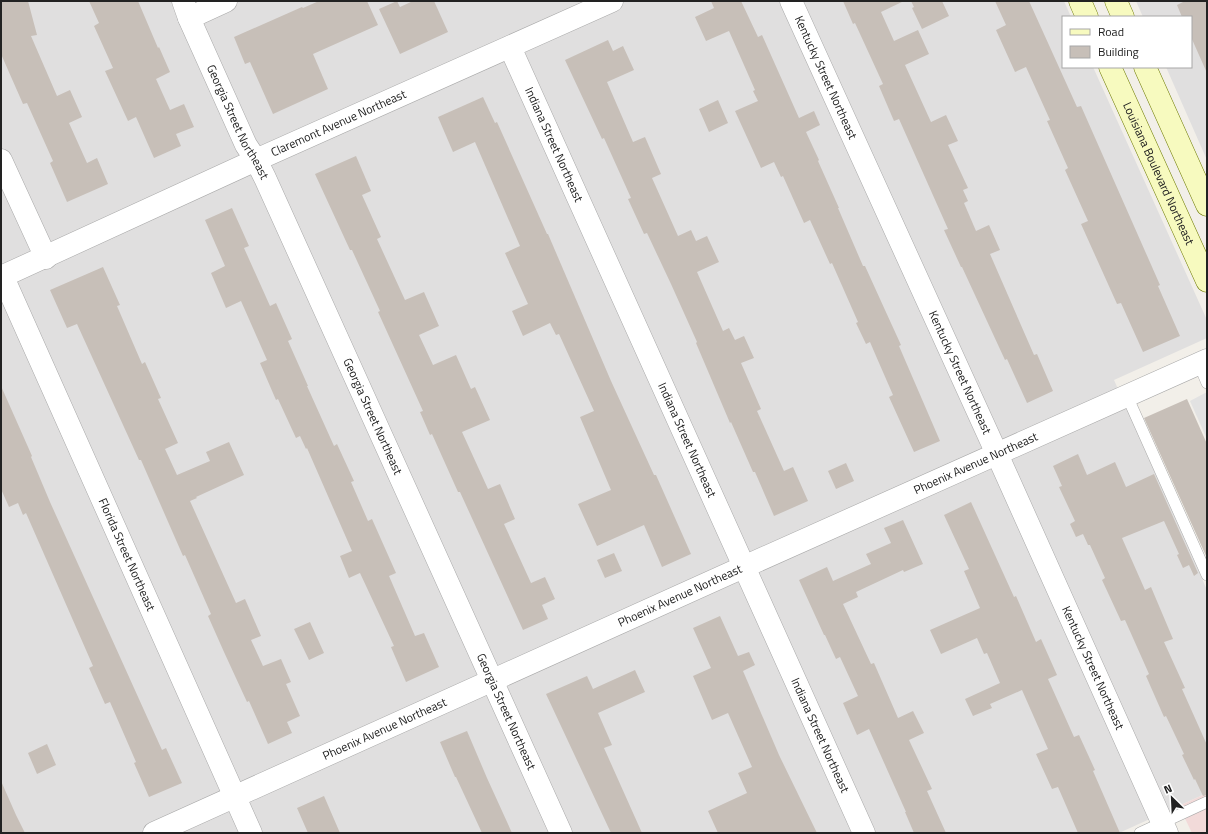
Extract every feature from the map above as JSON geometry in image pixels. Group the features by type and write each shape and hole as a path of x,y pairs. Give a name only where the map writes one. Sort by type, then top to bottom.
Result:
{"main road":[{"path":"1080,1 1087,16"},
{"path":"1116,1 1123,16"},
{"name":"Louisiana Boulevard Northeast","path":"1110,68 1207,281"},
{"path":"1145,68 1207,205"}],"street":[{"path":"186,9 226,1"},
{"name":"Claremont Avenue Northeast","path":"2,277 256,160 612,1"},
{"name":"Kentucky Street Northeast","path":"791,1 1165,828"},
{"name":"Georgia Street Northeast","path":"186,9 246,145 256,160 493,680 561,833"},
{"name":"Indiana Street Northeast","path":"510,47 864,833"},
{"path":"1,160 46,258"},
{"name":"Florida Street Northeast","path":"2,277 251,833"},
{"name":"Phoenix Avenue Northeast","path":"154,833 1127,396 1204,369"}],"lane":[{"path":"1127,396 1207,575"},
{"path":"1140,833 1165,828 1207,802"}],"shaded area":[{"path":"1,1 1064,1 1071,16 1062,16 1062,68 1093,68 1207,320 1207,338 1114,380 1207,590 1207,793 1119,833 1,833"},
{"path":"1136,1 1207,1 1207,160 1166,68 1192,68 1192,16 1143,16"},
{"path":"1207,392 1207,439 1190,401"},
{"path":"1207,793 1207,833 1192,833 1179,806"}],"building":[{"path":"1,1 28,1 37,35 31,36 57,96 70,90 82,117 69,123 87,163 97,158 108,184 67,202 50,163 53,161 27,103 23,104 1,54"},
{"path":"89,1 138,1 170,72 156,79 170,110 184,104 194,127 176,134 181,146 154,158 136,117 128,121 105,71 113,68 94,26 99,23"},
{"path":"319,1 367,1 378,25 313,54 328,89 273,114 250,62 245,64 234,37"},
{"path":"397,1 400,7 413,1 434,1 448,32 400,54 379,9"},
{"path":"711,1 741,1 758,37 762,35 799,118 814,111 820,125 806,132 863,266 865,266 901,345 899,346 940,441 914,452 889,397 893,395 870,342 866,344 832,263 830,264 810,220 804,223 783,176 781,177 774,162 761,168 735,111 758,101 753,91 755,90 729,31 706,41 695,17 714,8"},
{"path":"843,1 904,1 881,12 894,41 918,30 929,54 905,65 931,122 946,115 958,141 948,145 968,188 963,190 968,201 964,203 976,231 989,225 1000,250 990,254 1034,355 1037,354 1053,391 1027,403 1007,359 1005,360 944,230 948,229 899,119 894,121 879,86 883,84 855,23 853,24"},
{"path":"911,1 942,1 949,16 922,29 912,8 914,7"},
{"path":"995,1 1029,1 1077,107 1081,106 1160,285 1158,286 1180,336 1143,352 1121,303 1117,304 1081,224 1088,221 1065,170 1068,168 1047,121 1050,120 1026,67 1015,72 996,30 1006,25"},
{"path":"1185,1 1207,1 1207,73 1192,39 1192,16 1182,16 1177,5"},
{"path":"608,40 613,51 623,46 634,70 607,82 633,142 645,137 661,174 652,178 678,236 691,230 696,241 707,236 719,262 697,272 723,331 729,328 735,340 744,336 754,358 741,363 761,409 757,411 784,471 793,467 808,501 774,516 755,472 753,472 731,422 730,423 696,343 697,342 671,284 647,233 644,234 628,199 631,198 604,138 602,139 565,60"},
{"path":"483,97 495,123 497,122 548,234 611,381 654,475 656,475 691,554 662,567 644,525 597,546 578,504 611,490 580,417 594,411 559,334 556,335 550,323 523,336 512,311 528,304 505,253 520,246 475,142 453,152 438,117"},
{"path":"718,100 728,123 709,132 699,109"},
{"path":"356,156 371,191 362,195 381,237 377,239 405,300 424,292 439,326 419,335 433,365 456,355 471,389 475,387 490,420 462,432 488,489 500,484 515,519 504,524 531,583 545,577 555,599 542,605 548,619 523,630 460,492 458,492 432,434 430,435 420,412 423,411 378,312 380,311 315,174"},
{"path":"232,208 249,246 244,248 270,306 276,303 292,339 288,341 307,386 334,446 337,444 354,481 351,482 368,521 372,519 396,573 389,576 415,636 424,633 439,667 406,682 391,647 394,646 360,573 349,578 340,556 352,551 307,448 306,449 300,436 296,438 278,399 276,400 260,363 267,360 241,301 226,308 211,273 225,266 205,220"},
{"path":"103,267 120,305 117,306 142,364 145,362 161,398 158,399 178,443 165,449 177,475 210,461 206,452 229,442 244,475 190,501 236,603 245,599 261,636 251,640 263,666 281,659 291,682 286,684 300,716 287,722 292,733 268,744 208,616 211,614 185,555 183,556 141,460 139,460 77,324 67,328 50,290"},
{"path":"1,386 32,456 31,457 50,502 162,750 166,748 182,783 149,797 134,763 136,762 110,702 105,704 89,668 93,666 26,513 23,515 18,503 9,507 1,489"},
{"path":"1187,399 1207,444 1207,558 1144,418"},
{"path":"1078,454 1087,475 1115,462 1126,487 1154,474 1198,573 1194,576 1189,565 1183,568 1177,555 1179,554 1164,521 1122,538 1145,590 1151,587 1173,639 1164,642 1185,688 1182,689 1207,745 1207,795 1203,796 1195,779 1194,780 1182,755 1184,754 1166,716 1164,717 1146,676 1149,674 1125,620 1121,621 1102,580 1105,578 1090,545 1088,545 1083,534 1076,537 1070,524 1075,521 1059,487 1062,486 1053,466"},
{"path":"846,463 854,481 836,489 828,471"},
{"path":"971,502 1014,597 1016,596 1036,642 1041,639 1057,675 1048,679 1074,737 1079,735 1095,770 1093,771 1120,833 1078,833 1058,787 1052,789 1036,754 1048,749 1022,690 990,704 992,708 973,716 965,699 1000,683 987,653 984,654 977,638 941,654 930,630 980,608 964,571 969,569 944,515"},
{"path":"903,520 923,564 904,572 903,570 856,592 858,597 843,604 871,664 874,663 898,718 913,711 924,733 909,740 932,789 927,791 946,833 914,833 869,729 857,735 843,703 858,696 840,657 836,659 799,580 827,567 833,581 871,564 866,554 891,543 884,528"},
{"path":"614,553 622,571 605,578 597,560"},
{"path":"720,616 738,656 749,652 755,665 743,671 779,755 817,833 718,833 708,811 747,793 738,773 752,767 728,713 712,720 693,676 711,668 693,628"},
{"path":"310,622 324,653 309,660 294,629"},
{"path":"635,670 645,692 598,713 612,745 604,748 642,833 611,833 546,694 587,676 593,689"},
{"path":"467,731 512,833 482,833 455,777 440,742"},
{"path":"47,744 56,765 37,774 28,753"},
{"path":"1,781 16,815 25,833 1,833"},
{"path":"324,796 340,833 308,833 297,808"}]}
